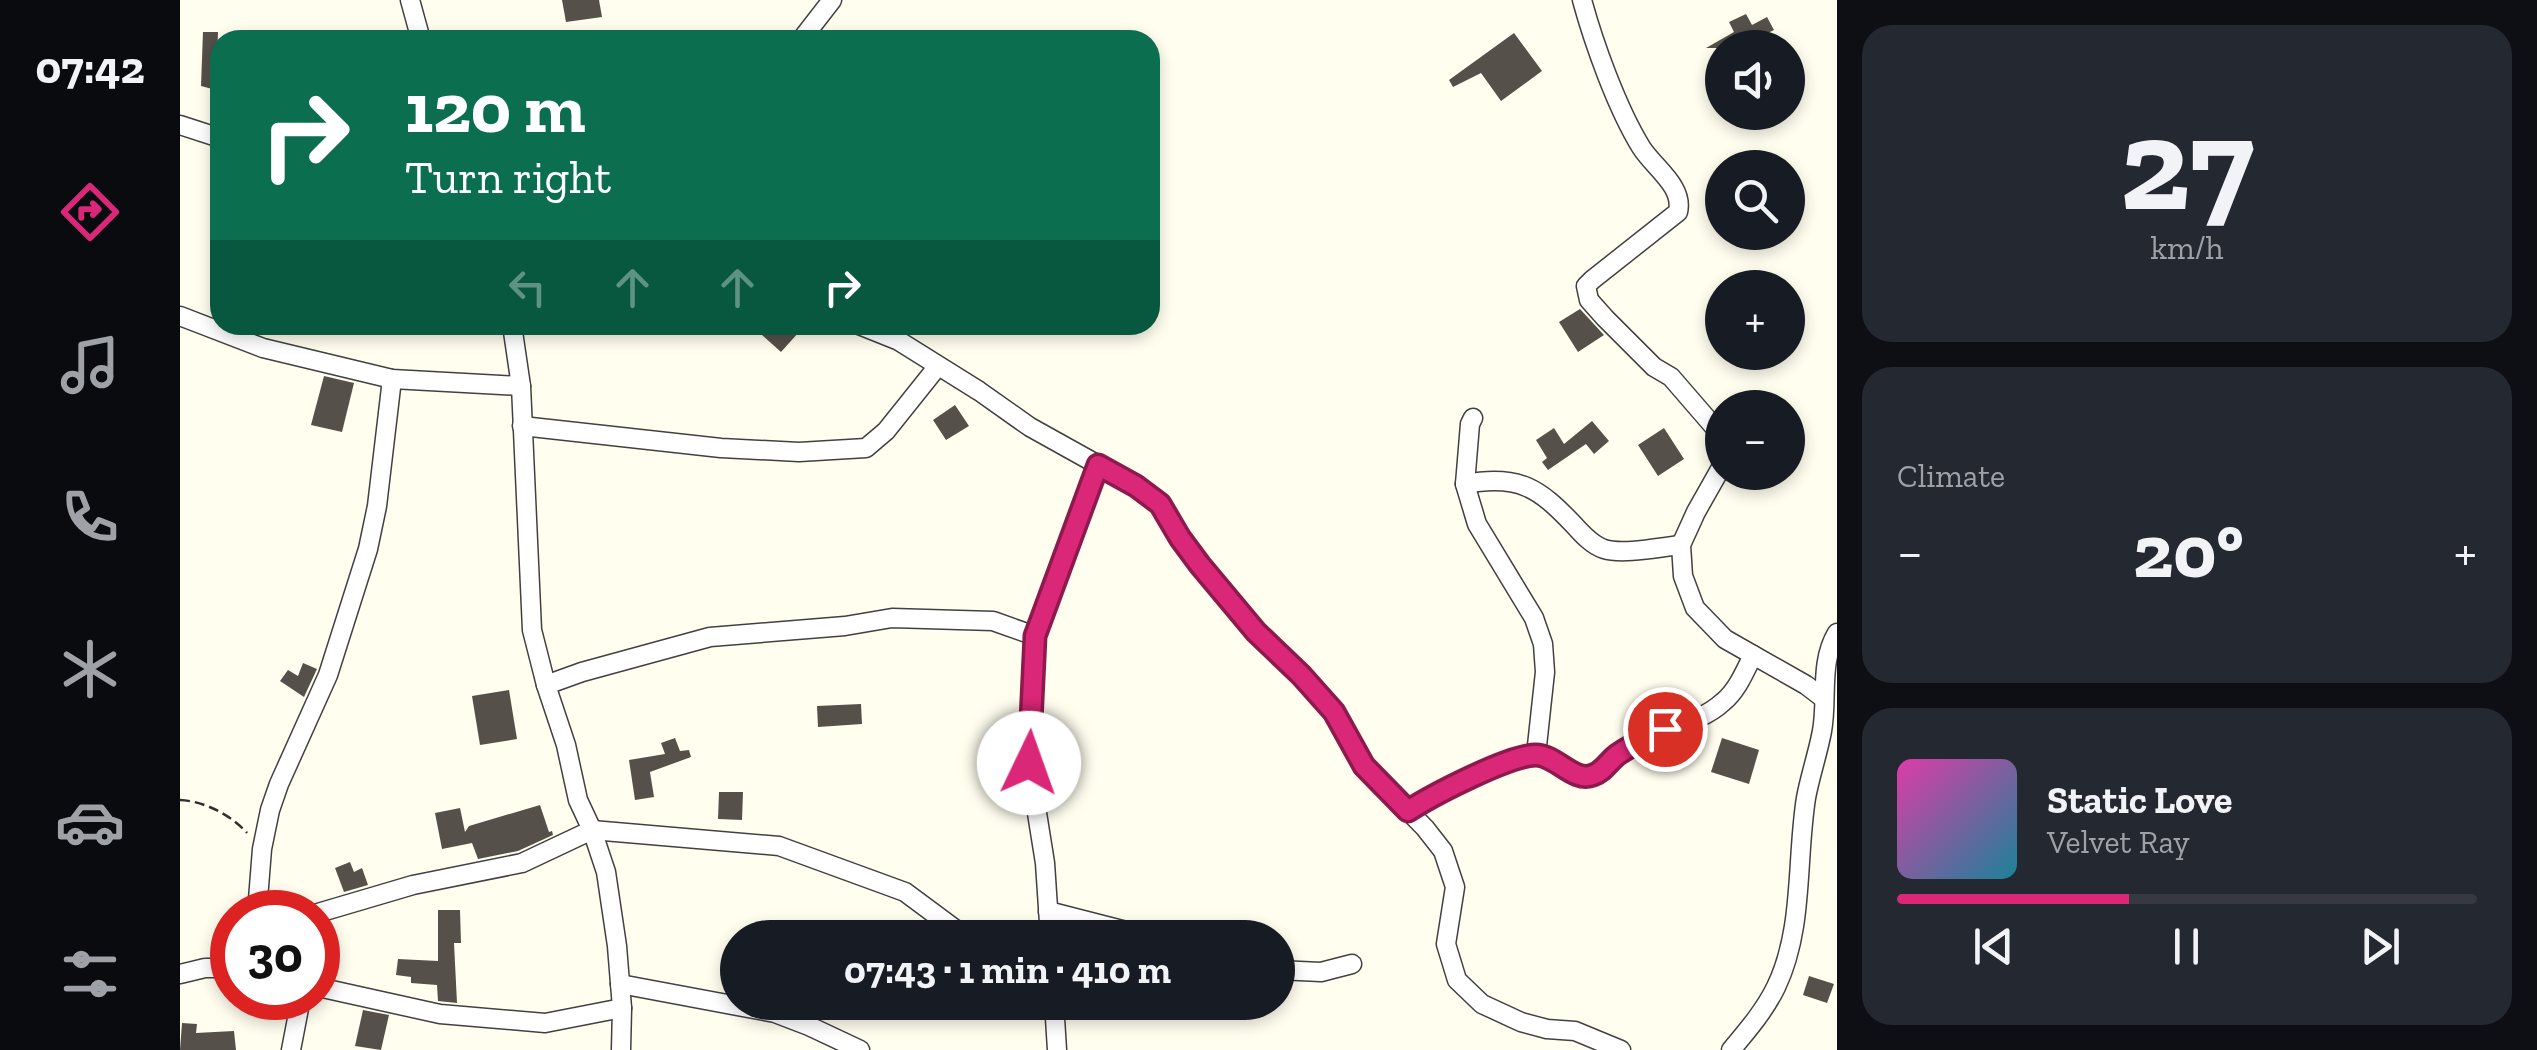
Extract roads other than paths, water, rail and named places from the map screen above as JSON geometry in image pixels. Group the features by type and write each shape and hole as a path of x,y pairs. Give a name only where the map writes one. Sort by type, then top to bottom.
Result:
{"street":[{"path":"410,0 418,30"},
{"path":"810,30 832,0"},
{"path":"1582,0 1624,115 1642,149 1678,194 1680,204 1678,212 1592,280 1586,292 1605,318 1654,368 1671,377 1705,416"},
{"path":"180,125 210,135"},
{"path":"180,316 210,328"},
{"path":"229,335 263,348 392,380 520,386"},
{"path":"513,335 520,386 532,630 578,800 606,872 620,984 621,1050"},
{"path":"884,335 1160,504 1200,565 1256,632 1334,712 1364,766 1444,851 1453,875 1454,902 1446,944 1456,980 1482,1004 1521,1022 1575,1031 1621,1050"},
{"path":"522,426 721,448 799,452 866,448 886,431 938,366"},
{"path":"259,890 270,810 328,675 368,550 392,380"},
{"path":"1473,418 1466,484 1477,524 1534,618 1542,644 1545,672 1536,755"},
{"path":"1049,920 1046,863 1029,763 1035,636 1098,465"},
{"path":"1466,484 1522,484 1538,490 1602,549 1681,545"},
{"path":"1709,490 1681,545 1684,576 1695,608 1725,639 1828,694"},
{"path":"546,685 710,637 845,626 892,618 993,621 1035,636"},
{"path":"1731,1050 1776,987 1795,923 1806,799 1823,727 1832,642 1837,633"},
{"path":"1408,811 1458,784 1536,755 1548,757 1585,777 1592,776 1634,743 1693,721 1724,702 1753,655"},
{"path":"340,907 413,885 522,863 592,830 779,846 904,892 942,920"},
{"path":"1048,910 1087,920"},
{"path":"1295,971 1321,972 1352,964"},
{"path":"180,974 210,967"},
{"path":"620,984 775,1013 860,1050"},
{"path":"340,992 440,1014 545,1022 622,1008"},
{"path":"292,1050 297,1020"},
{"path":"1055,1020 1057,1050"}]}
